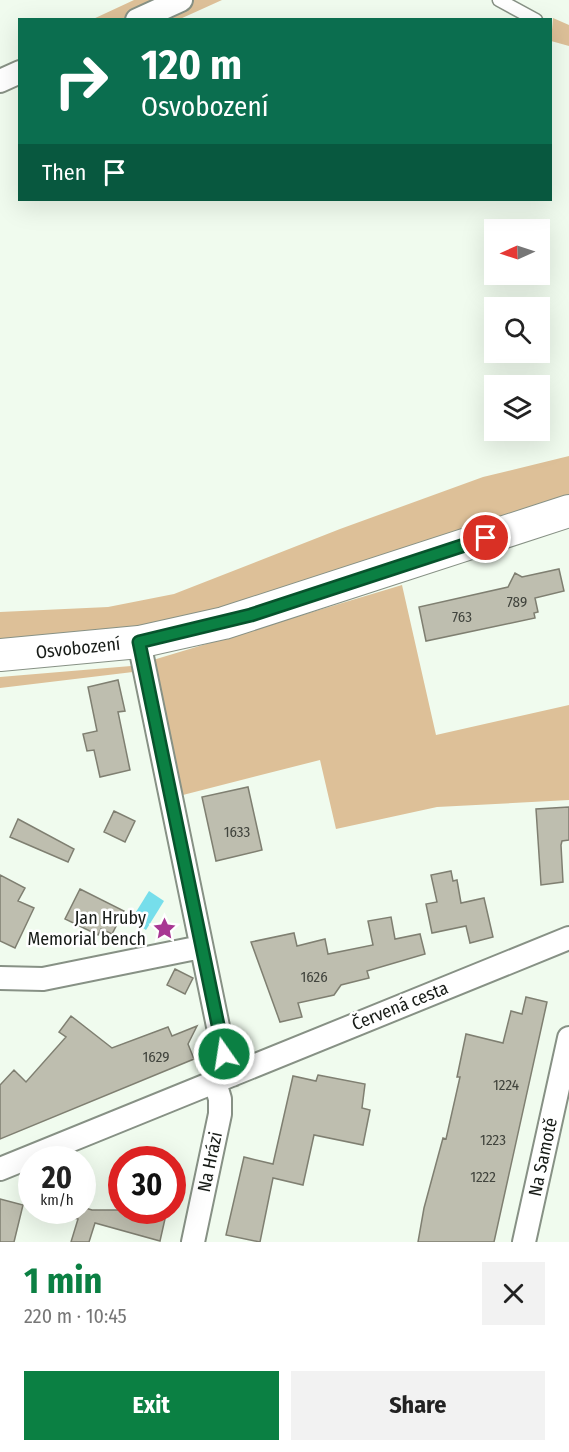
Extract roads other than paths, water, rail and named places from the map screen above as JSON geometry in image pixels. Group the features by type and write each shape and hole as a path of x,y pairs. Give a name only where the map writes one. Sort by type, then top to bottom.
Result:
{"main road":[{"name":"Osvobození","path":"0,655 139,642 242,618 569,511"}],"street":[{"path":"141,18 180,0"},
{"path":"0,81 18,73"},
{"path":"139,642 221,1041 223,1078"},
{"name":"Červená cesta","path":"0,1170 569,938"},
{"path":"0,978 43,979 201,947"},
{"name":"Na Samotě","path":"524,1242 569,1038"},
{"name":"Na Hrázi","path":"193,1242 220,1114 223,1078"}],"lane":[{"path":"499,0 532,18"}],"water":[{"path":"149,891 164,901 146,930 131,920"}],"place":[{"name":"Jan Hruby Memorial bench","path":"164,928"}]}
